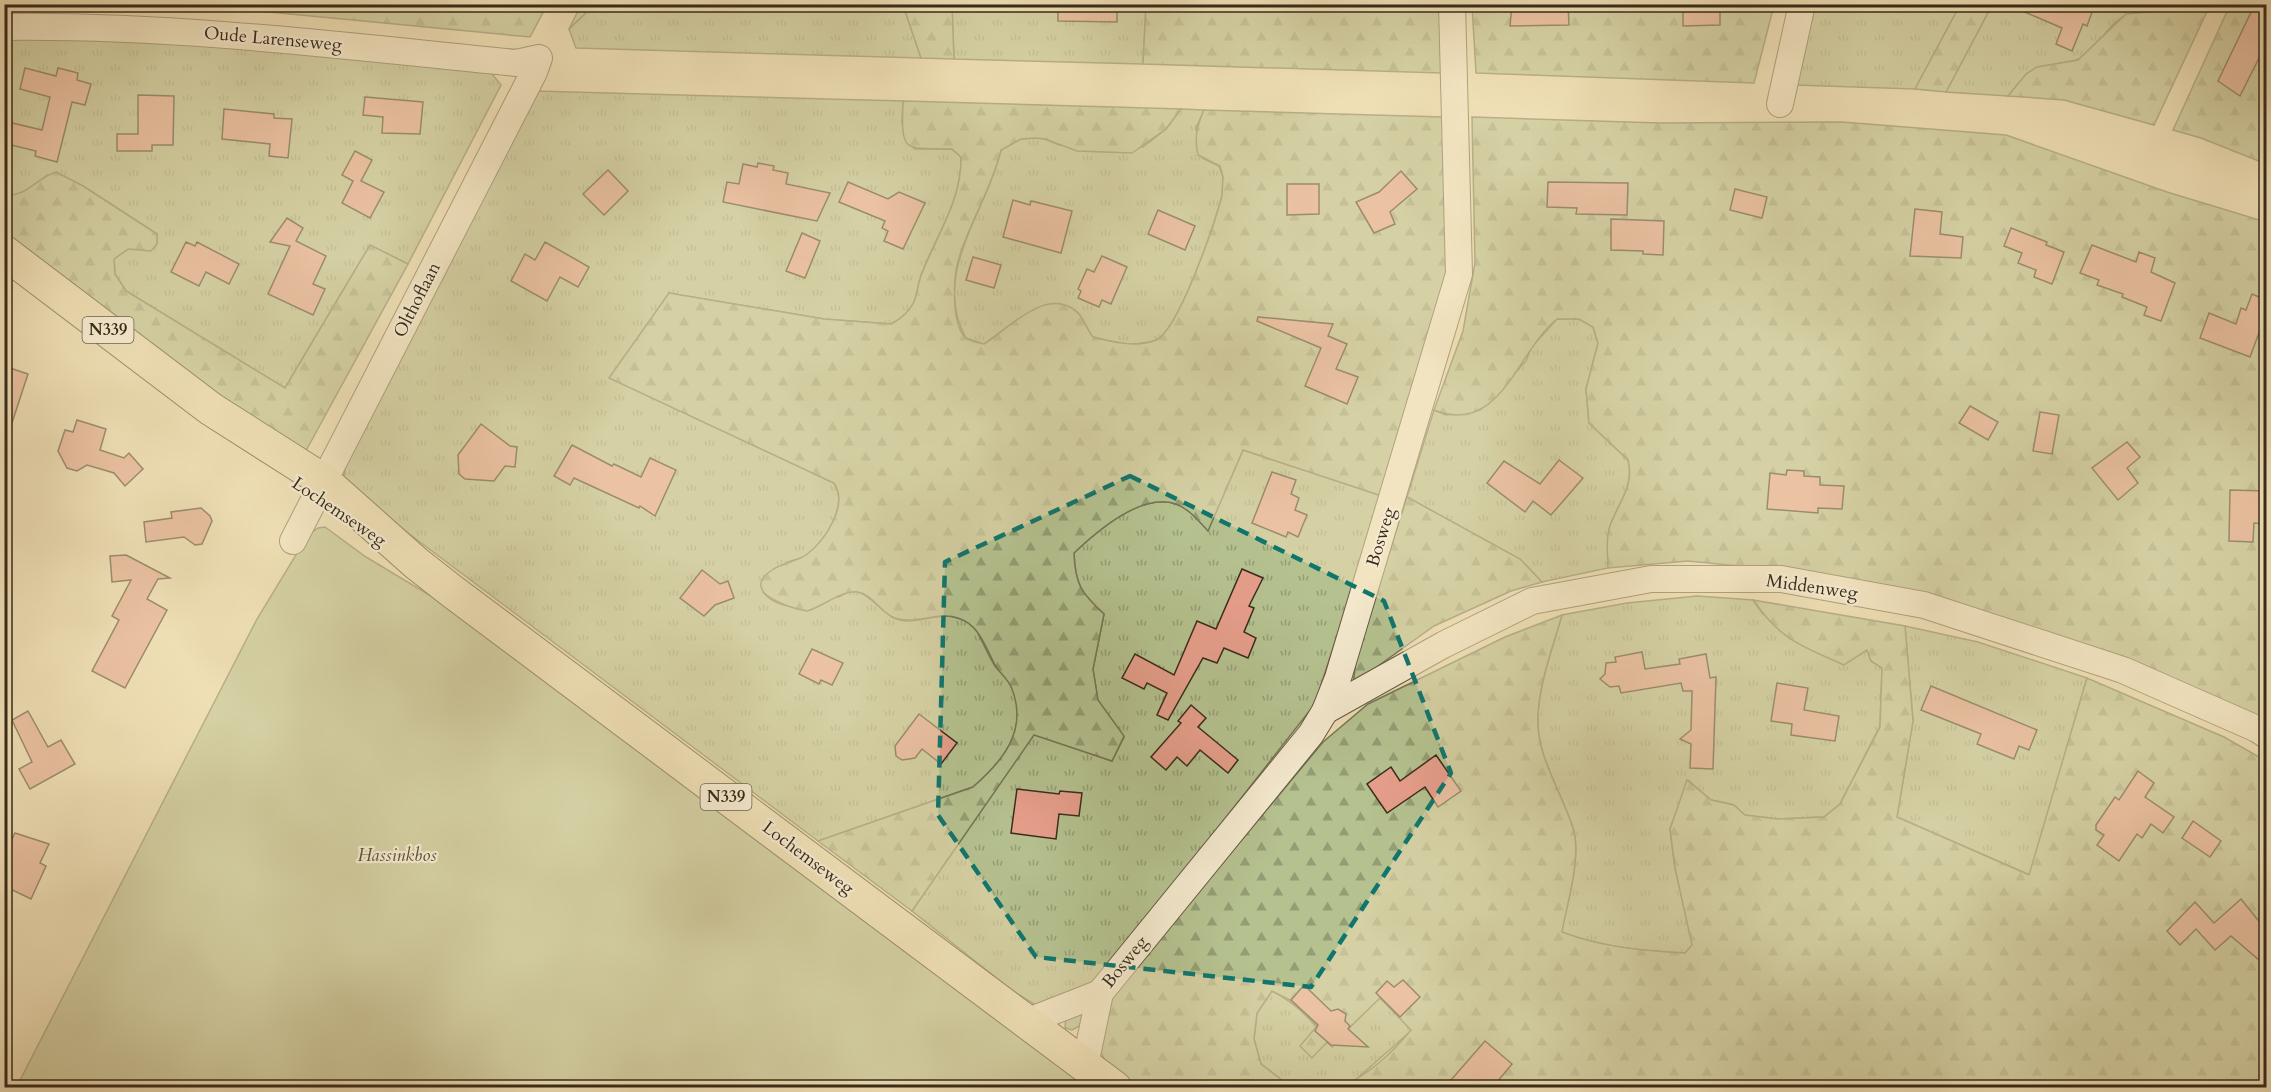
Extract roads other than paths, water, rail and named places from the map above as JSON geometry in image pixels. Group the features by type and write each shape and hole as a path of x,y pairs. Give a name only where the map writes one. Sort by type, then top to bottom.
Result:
{"main road":[{"name":"Lochemseweg","path":"4,252 1115,1088"}],"street":[{"name":"Bosweg","path":"1085,1065 1100,993 1311,734 1325,711 1338,678 1459,274 1452,4"},
{"path":"1780,104 1802,4"},
{"name":"Oude Larenseweg","path":"4,27 136,29 249,36 516,63 539,58"},
{"name":"Olthoflaan","path":"292,542 529,82 539,58"},
{"name":"Middenweg","path":"1325,711 1443,645 1532,601 1651,579 1781,579 1924,605 2123,670 2266,735"},
{"name":"Bosweg","path":"1026,1022 1100,993"}],"park label":[{"name":"Hassinkbos","path":"397,855"}]}
